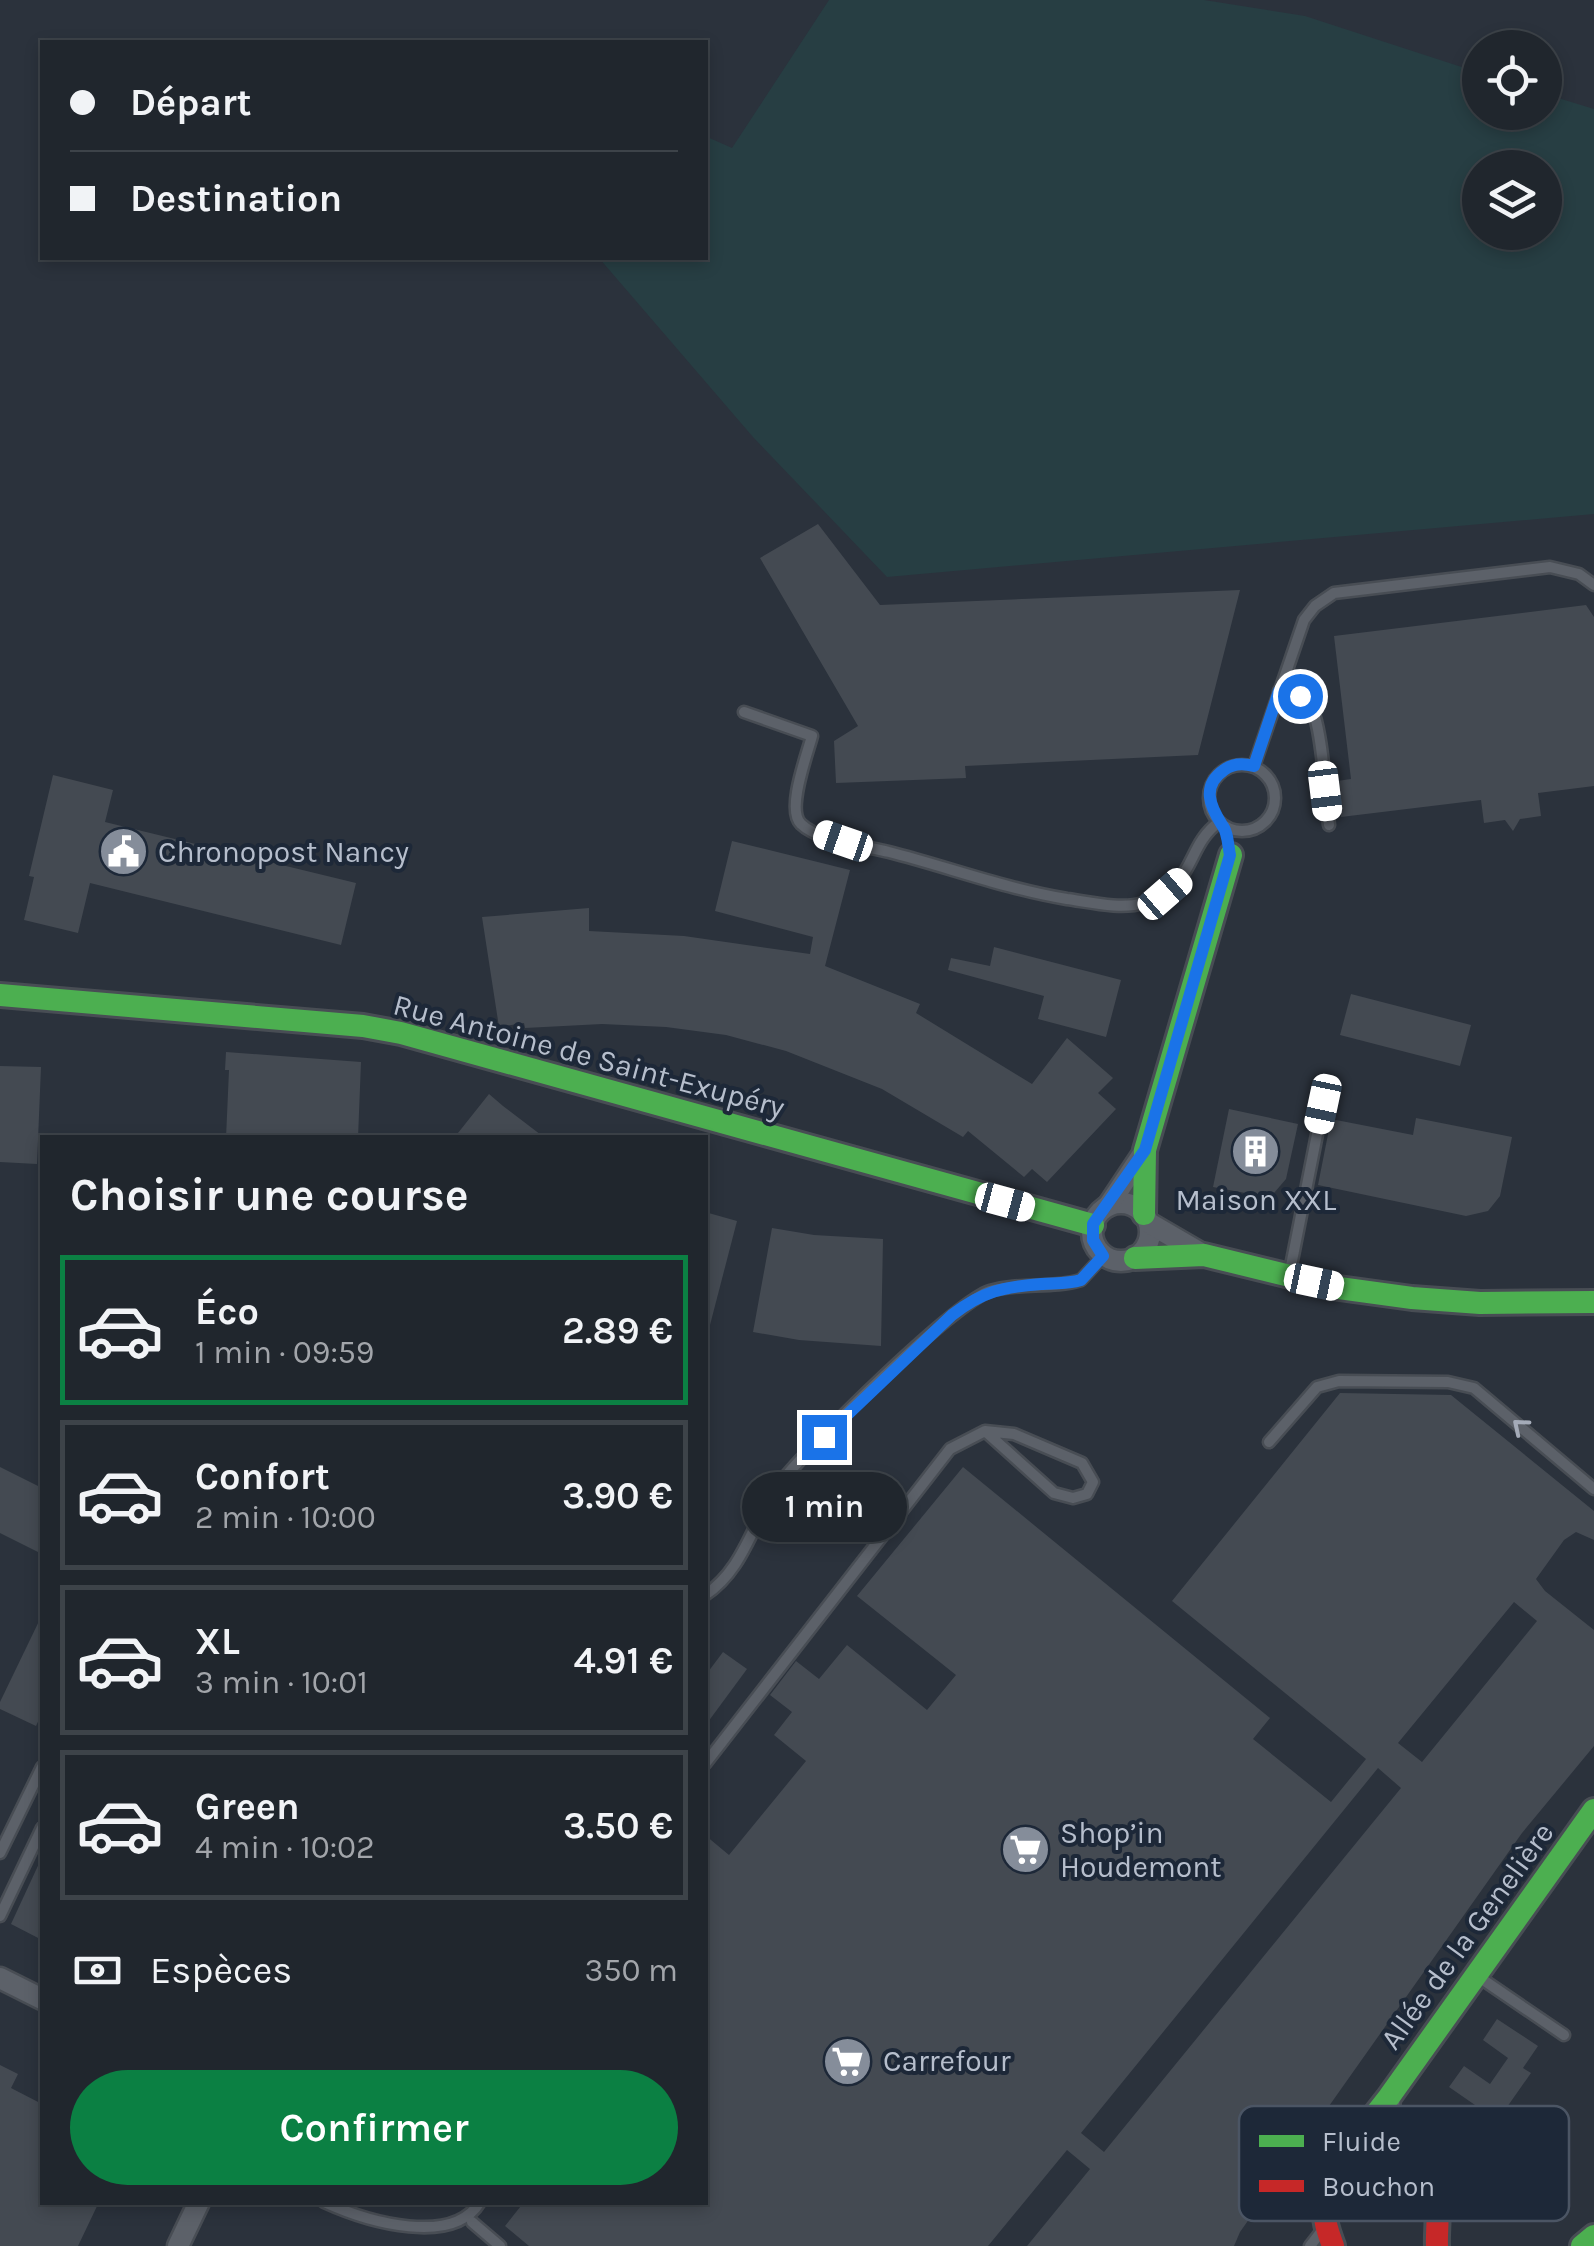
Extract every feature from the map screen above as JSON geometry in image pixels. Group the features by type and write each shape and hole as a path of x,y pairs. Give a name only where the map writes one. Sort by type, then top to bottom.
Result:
{"street":[{"path":"1136,1258 1149,1243 1145,1150 1230,855"},
{"name":"Rue Antoine de Saint-Exupéry","path":"0,995 363,1026 402,1033 1093,1224"},
{"path":"1145,1150 1093,1224 1093,1240 1103,1256 1120,1262 1204,1255 1289,1277 1412,1298 1480,1303 1594,1302"},
{"path":"1108,1206 1125,1203 1204,1255"},
{"name":"Allée de la Genelière","path":"1382,2106 1594,1810"},
{"path":"0,1978 40,1998"},
{"name":"Allée de la Genelière","path":"1389,2097 1389,2106"},
{"path":"178,2246 198,2205"},
{"path":"1418,2246 1437,2221"},
{"path":"1437,2246 1438,2221"},
{"path":"1582,2246 1594,2236"}],"lane":[{"path":"1254,766 1304,620 1315,606 1334,594 1550,567 1579,574 1594,585"},
{"path":"1279,691 1300,696 1312,706 1329,825"},
{"path":"744,712 812,736 795,803 796,816 812,831 1033,892 1086,902 1138,905 1165,894 1180,881 1209,829 1222,824 1251,830"},
{"path":"1254,766 1270,778 1276,796 1274,810 1230,855 1222,824 1209,800 1214,780 1228,767 1254,766"},
{"path":"1289,1277 1323,1104"},
{"path":"708,1593 744,1551 769,1498 798,1462 952,1315 987,1291 1081,1280 1103,1256"},
{"path":"1269,1442 1317,1388 1339,1380 1448,1382 1474,1388 1594,1490"},
{"path":"708,1760 950,1449 984,1431 1014,1434 1082,1463 1093,1482 1087,1494 1073,1498 1054,1493 984,1431"},
{"path":"0,1853 40,1771"},
{"path":"0,1916 40,1832"},
{"path":"1476,1974 1564,2035"},
{"path":"331,2205 384,2229 424,2238 454,2234 472,2222 479,2205"},
{"path":"472,2222 500,2246"}],"green space":[{"path":"829,0 1204,0 1305,16 1462,67 1462,130 1562,130 1562,99 1594,109 1594,514 887,577 753,437 601,260 708,260 708,137 732,148"}],"building":[{"path":"818,524 880,605 1240,590 1198,755 965,766 966,778 836,783 834,741 858,726 760,558"},
{"path":"1586,605 1594,617 1594,786 1538,793 1541,816 1520,819 1513,831 1505,820 1484,823 1481,800 1341,817 1337,781 1351,779 1334,636"},
{"name":"Chronopost Nancy","path":"53,775 113,790 105,822 356,883 341,945 90,883 78,933 24,920 34,877 29,876"},
{"path":"732,841 850,870 825,966 920,1004 916,1013 1032,1084 1067,1038 1113,1078 1098,1093 1116,1109 1047,1182 1032,1169 1024,1177 968,1131 963,1137 882,1089 786,1051 726,1035 666,1027 602,1024 525,1028 524,1023 499,1027 482,917 589,908 589,931 684,936 810,954 813,937 715,911"},
{"path":"994,947 1121,980 1106,1037 1038,1019 1044,996 948,970 951,958 990,966"},
{"path":"1351,994 1471,1025 1460,1066 1340,1035"},
{"path":"226,1052 361,1062 358,1135 226,1135 229,1070 225,1070"},
{"path":"0,1066 41,1067 37,1164 0,1162"},
{"path":"489,1094 541,1135 456,1135"},
{"name":"Maison XXL","path":"1229,1109 1298,1124 1286,1179 1274,1193 1256,1195 1213,1187"},
{"path":"1416,1118 1512,1137 1500,1196 1488,1211 1466,1216 1318,1185 1331,1119 1413,1135"},
{"path":"708,1213 737,1221 708,1325"},
{"path":"772,1228 883,1239 881,1346 753,1332"},
{"name":"Shop’in Houdemont","path":"1340,1393 1451,1395 1594,1511 1594,1540 1576,1532 1564,1540 1536,1579 1545,1591 1594,1630 1594,1746 1522,1833 1329,2106 1239,2106 1239,2221 1248,2221 1234,2246 1027,2246 1090,2169 1067,2150 988,2246 529,2246 505,2226 522,2205 708,2205 708,1838 729,1855 806,1761 774,1735 792,1712 770,1695 796,1661 819,1679 847,1645 927,1710 956,1675 857,1596 963,1467 1270,1718 1253,1739 1331,1802 1366,1759 1172,1601","holes":["1514,1602 1537,1621 1422,1762 1398,1743","1378,1768 1401,1788 1104,2152 1081,2133"]},
{"path":"0,1467 40,1487 40,1553 0,1533"},
{"path":"40,1619 40,1717 36,1726 0,1709"},
{"path":"723,1652 747,1669 708,1722 708,1672"},
{"path":"40,1861 40,1939 11,1924"},
{"path":"1497,2019 1538,2046 1523,2068 1531,2073 1508,2106 1474,2106 1449,2087 1464,2066 1490,2084 1508,2058 1483,2040"},
{"path":"0,2065 18,2074 11,2088 40,2103 40,2205 98,2205 78,2246 0,2246"}],"traffic: fast":[{"path":"1144,1214 1145,1150 1231,855"},
{"path":"0,995 363,1026 401,1033 1093,1225"},
{"path":"1135,1258 1204,1255 1339,1288 1412,1298 1480,1303 1594,1302"},
{"path":"1382,2106 1594,1810"},
{"path":"1582,2246 1594,2236"}],"traffic: jam":[{"path":"1326,2221 1333,2246"},
{"path":"1437,2246 1438,2221"}],"place":[{"name":"Chronopost Nancy","path":"123,852"},
{"name":"Maison XXL","path":"1256,1151"},
{"name":"Shop’in Houdemont","path":"1025,1850"},
{"name":"Carrefour","path":"848,2061"}],"route":[{"path":"824,1437 952,1315 974,1299 987,1291 1013,1286 1081,1280 1103,1256 1093,1240 1093,1224 1145,1150 1230,855 1224,826 1212,812 1210,788 1228,767 1254,766 1279,691 1300,696"}]}
